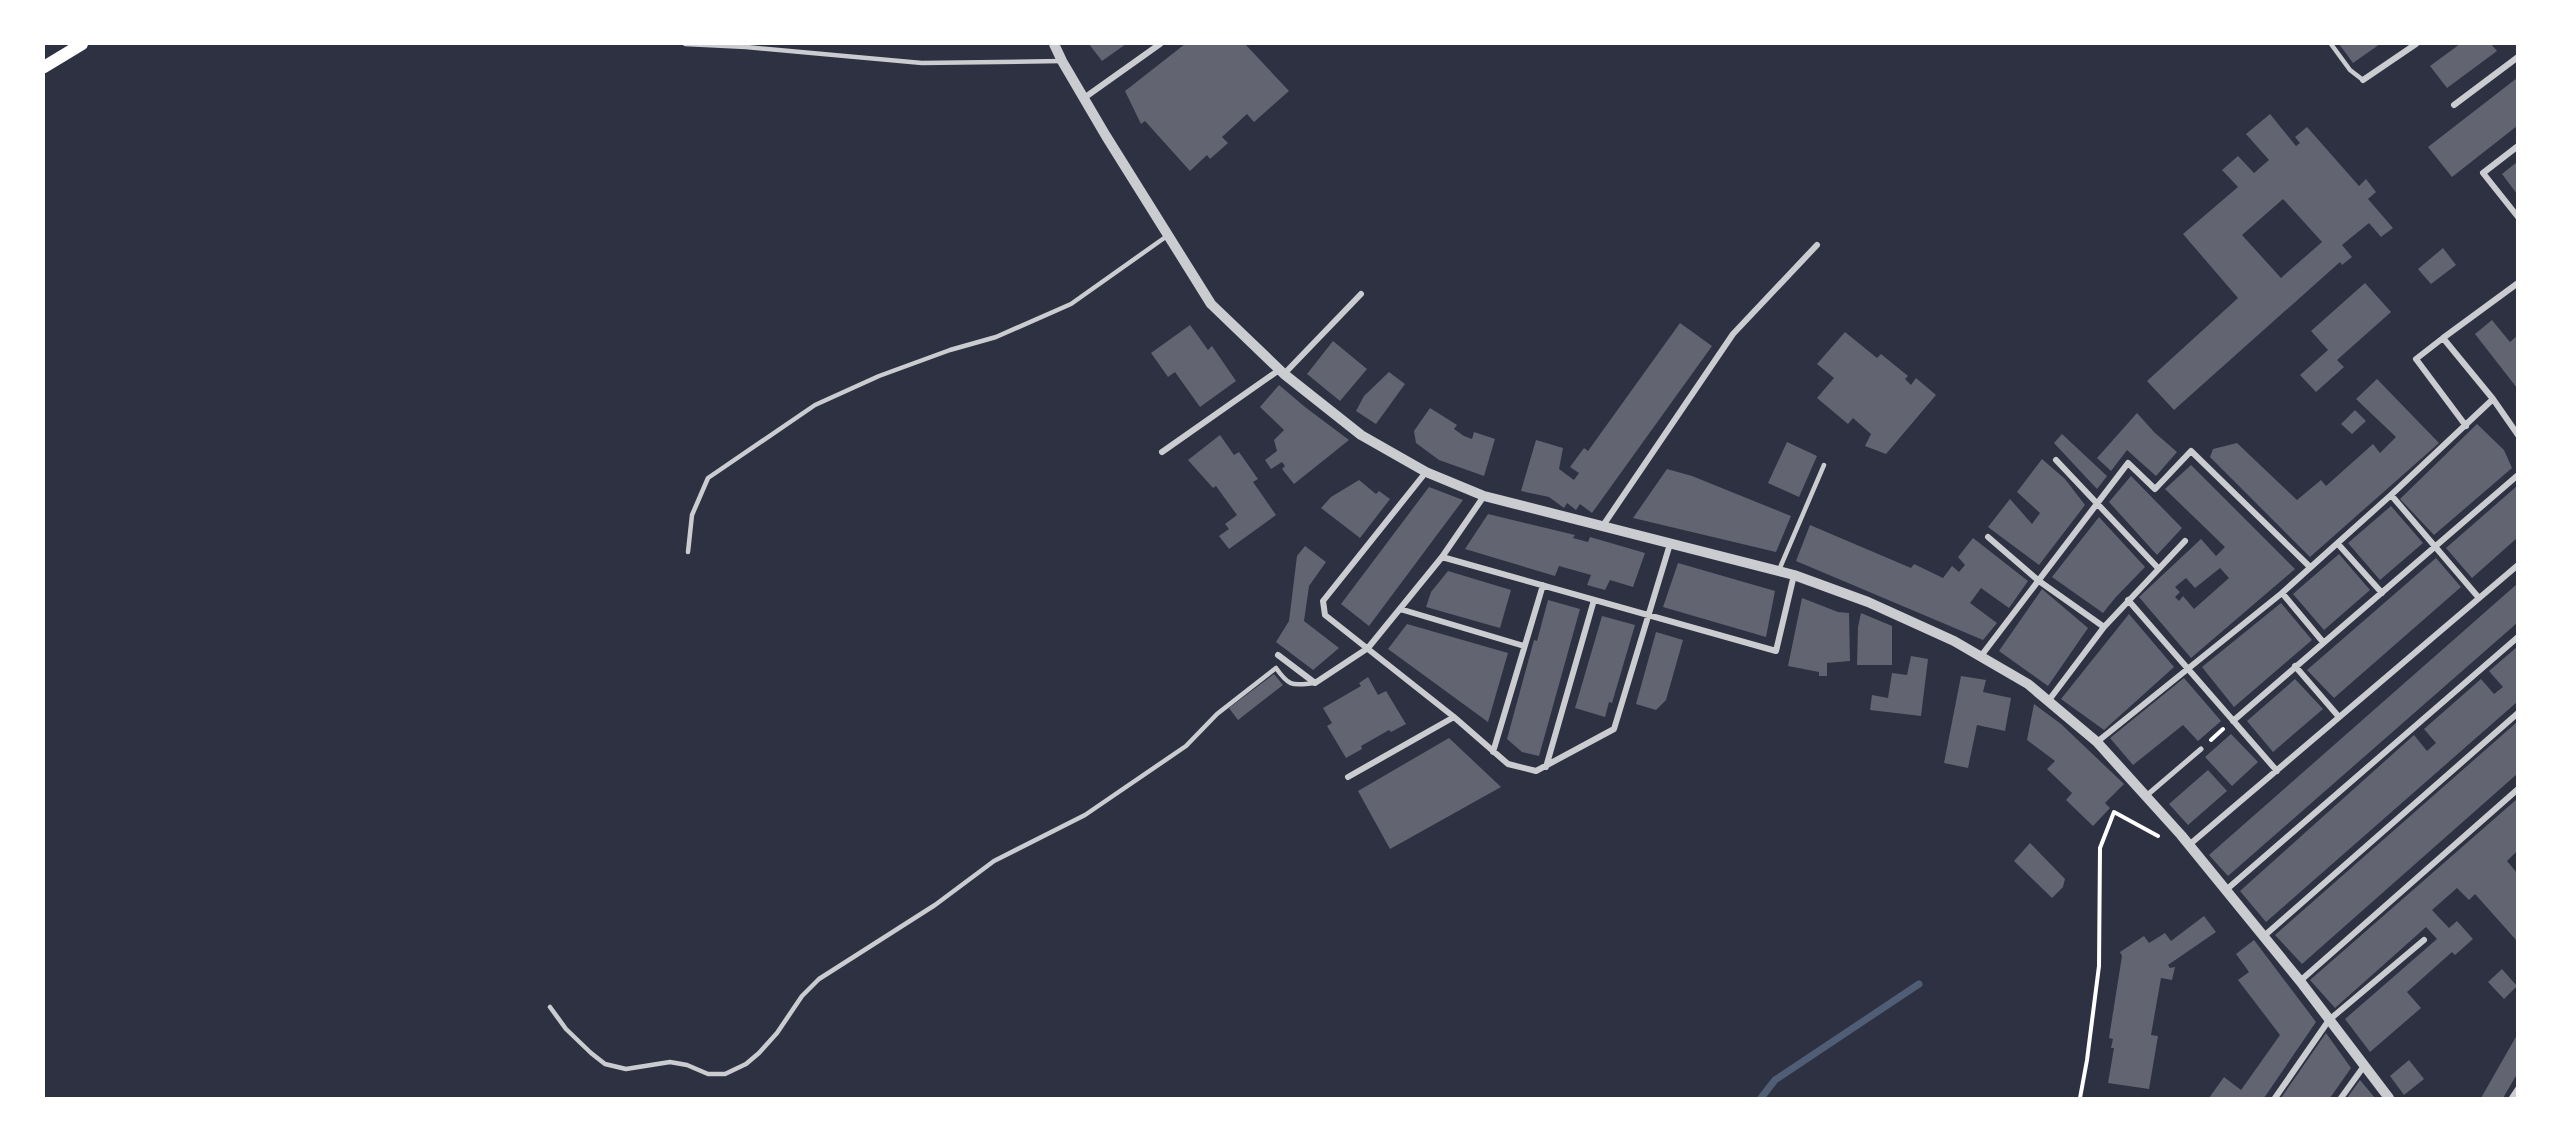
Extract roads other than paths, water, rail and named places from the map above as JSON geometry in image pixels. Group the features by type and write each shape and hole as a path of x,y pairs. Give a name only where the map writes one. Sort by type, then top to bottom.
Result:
{"main road":[{"path":"44,68 82,44"}],"street":[{"path":"1054,44 1084,98 1211,304 1281,372 1361,435 1426,472 1484,496 1794,575 1868,602 1981,656 2028,684 2097,742 2181,835 2300,981 2389,1098"},
{"path":"1084,98 1160,44"},
{"path":"2363,80 2416,44"},
{"path":"2454,105 2517,57"},
{"path":"2517,146 2483,173 2517,217"},
{"path":"1602,527 1733,334 1817,245"},
{"path":"2466,426 2416,359 2517,282"},
{"path":"1162,452 1281,372 1361,294"},
{"path":"2444,338 2517,433"},
{"path":"2097,742 2282,593 2444,447 2493,399"},
{"path":"1981,656 2127,463 2155,489 2191,451 2310,567"},
{"path":"2056,460 2158,568"},
{"path":"1426,472 1323,601 1325,615 1454,717 1508,764 1536,771 1614,729 1670,544"},
{"path":"2233,721 2517,475"},
{"path":"2391,495 2479,598"},
{"path":"1278,655 1315,683 1368,648 1442,557 1484,496"},
{"path":"1988,537 2039,581 2104,627"},
{"path":"2049,700 2104,627 2185,540"},
{"path":"2338,544 2382,593"},
{"path":"1442,557 1776,651 1794,575"},
{"path":"2189,845 2517,565"},
{"path":"1493,752 1543,585"},
{"path":"2282,593 2323,642"},
{"path":"1546,767 1594,600"},
{"path":"2128,600 2277,771"},
{"path":"1400,609 1524,646"},
{"path":"2226,890 2517,637"},
{"path":"2295,666 2339,717"},
{"path":"2264,936 2517,713"},
{"path":"1348,777 1454,717"},
{"path":"2146,796 2201,749"},
{"path":"2300,981 2517,789"},
{"path":"2275,1098 2329,1020 2424,940"},
{"path":"2341,1098 2364,1066"},
{"path":"2512,1098 2517,1089"}],"lane":[{"path":"686,44 922,63 1062,61"},
{"path":"2331,44 2350,70 2363,80"},
{"path":"688,552 692,515 708,478 815,405 879,376 950,350 996,337 1071,304 1169,235"},
{"path":"1779,570 1824,465"},
{"path":"550,1007 567,1029 605,1064 626,1069 670,1062 687,1065 708,1074 725,1074 746,1064 759,1053 777,1033 802,996 819,979 935,905 994,861 1085,815 1186,746 1217,714 1276,668 1285,681 1293,685 1315,683"}],"waterway":[{"path":"1761,1098 1775,1080 1919,984"}]}
